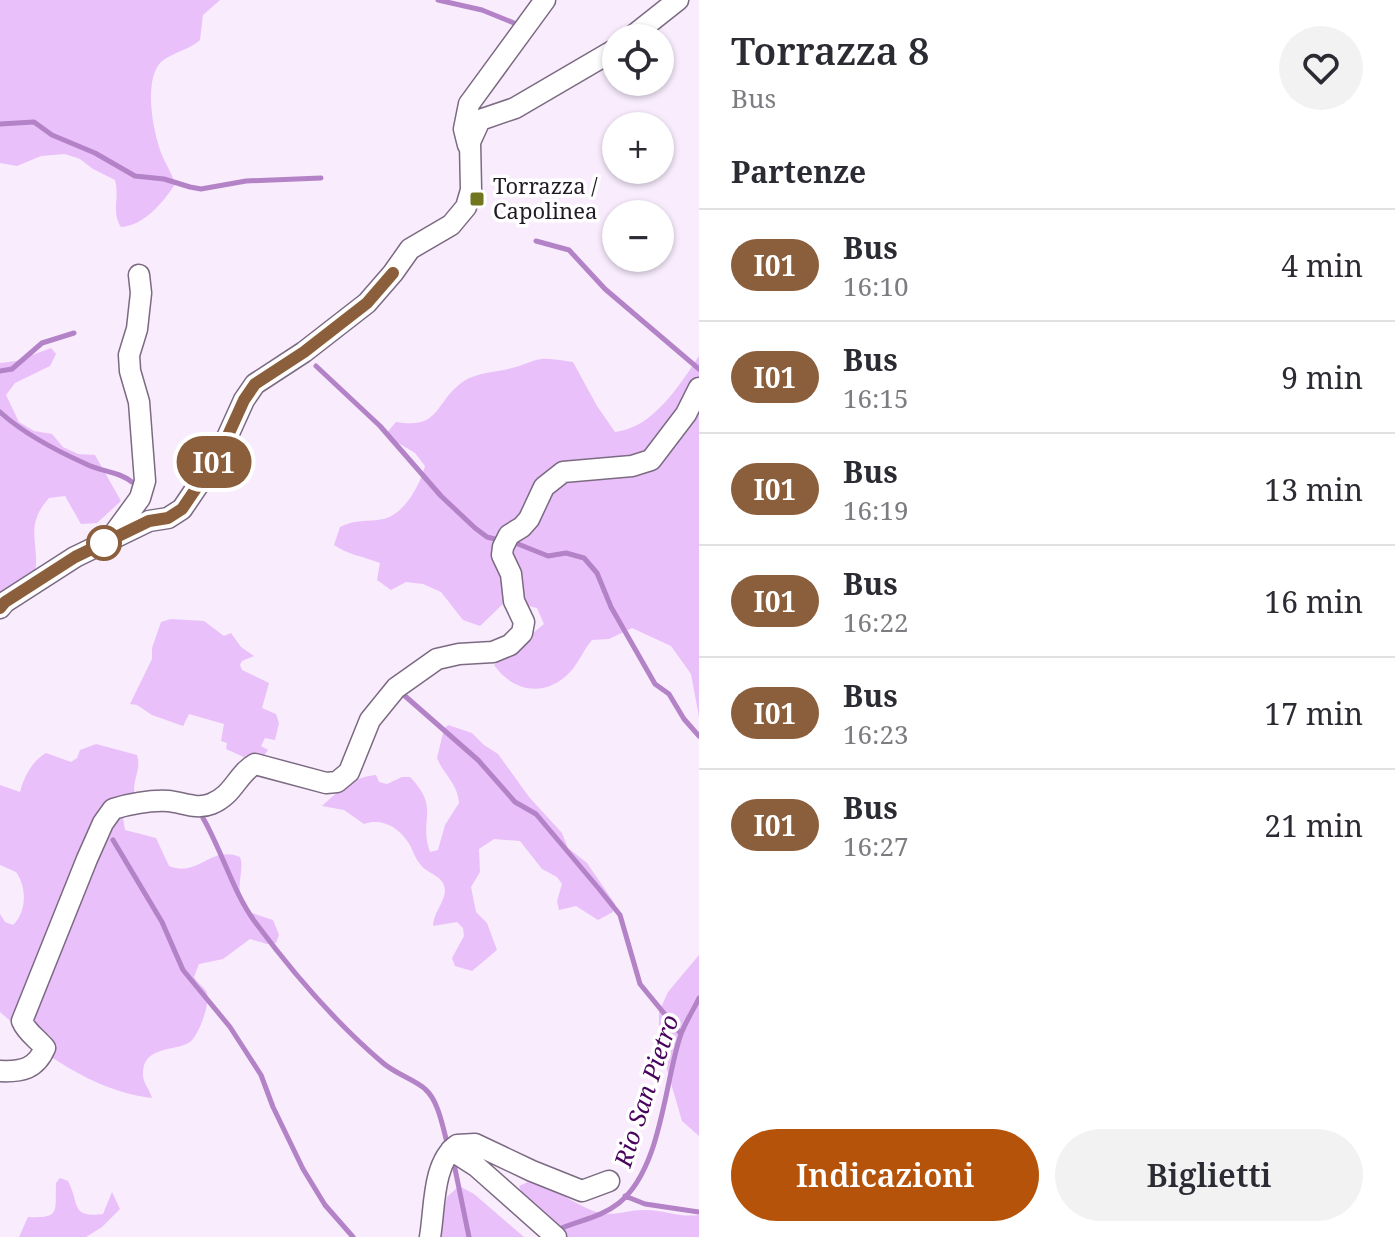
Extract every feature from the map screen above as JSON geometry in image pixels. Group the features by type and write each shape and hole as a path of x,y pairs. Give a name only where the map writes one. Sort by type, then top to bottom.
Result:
{"street":[{"path":"470,153 464,129 469,104 545,0"},
{"path":"648,24 678,0"},
{"path":"93,548 149,521 168,518 182,509 220,453 244,400 255,384 304,352 367,303 410,249 451,225 466,207 471,190 470,142 480,120 515,108 602,57"},
{"path":"0,608 116,532 140,498 145,481 139,402 129,355 137,329 141,293 139,275"},
{"path":"5,1071 27,1068 40,1060 45,1048 26,1031 22,1021 87,859 103,823 113,809 163,800 200,807 211,804 226,796 246,769 255,764 326,783 337,782 349,772 356,759 359,742 370,720 396,688 437,659 493,652 510,645 522,633 524,622 514,601 511,574 502,555 503,547 509,535 529,519 544,487 563,472 632,466 651,460 686,414 699,388"},
{"path":"430,1237 441,1167 451,1150 466,1143 475,1144 582,1191 609,1181"},
{"path":"451,1150 476,1166 556,1237"}],"shaded area":[{"path":"0,0 220,0 203,15 200,40 161,62 152,81 153,121 162,155 175,184 145,218 121,227 117,216 115,180 80,159 65,154 41,156 17,166 0,163"},
{"path":"51,348 56,354 50,366 15,383 6,395 19,422 34,431 52,434 63,447 78,454 95,455 121,501 97,523 81,524 65,496 49,498 36,518 34,528 34,577 0,598 0,363 16,361"},
{"path":"699,356 699,717 691,674 671,646 632,628 609,639 592,640 570,672 551,686 520,686 494,665 544,624 537,608 506,601 480,626 463,620 441,592 423,584 406,582 391,590 377,580 380,563 334,545 340,527 391,516 410,498 425,466 415,453 385,435 396,422 422,422 430,418 464,381 542,359 573,362 615,432 629,429 653,414 674,392"},
{"path":"171,619 204,621 224,636 231,633 241,647 254,656 240,665 242,670 269,683 262,708 276,714 279,723 275,740 265,738 261,746 268,750 263,757 250,754 246,758 226,749 227,743 221,741 224,724 189,714 183,726 130,704 152,659 152,648 161,622"},
{"path":"448,725 472,733 498,754 529,797 562,833 568,848 587,863 615,904 613,912 598,920 576,906 559,910 557,901 562,884 557,877 542,869 520,841 494,839 479,849 480,872 471,887 476,912 487,923 497,950 472,971 455,966 452,958 464,936 463,928 457,922 433,926 445,890 442,881 423,868 408,842 394,828 377,822 364,824 344,810 322,806 360,778 376,775 379,782 387,784 410,777 425,797 430,852 438,850 445,825 459,803 456,790 437,758 444,729"},
{"path":"96,744 137,755 135,796 122,812 125,830 156,838 169,866 179,869 220,855 240,857 240,892 245,905 249,912 273,920 279,935 276,943 250,939 223,959 199,964 194,977 206,991 203,1018 190,1042 153,1054 144,1065 143,1078 152,1098 99,1084 75,1072 51,1057 51,1037 48,1034 15,1025 0,1012 0,914 5,922 13,925 21,913 24,899 16,872 0,865 0,785 20,792 29,770 46,753 71,762 80,750"},
{"path":"699,955 699,1136 682,1121 659,1042 659,1012 668,992"},
{"path":"60,1178 68,1181 78,1208 85,1214 103,1214 112,1192 120,1209 102,1227 86,1237 19,1237 28,1217 51,1215 54,1211 56,1183"},
{"path":"530,1181 600,1213 650,1210 699,1215 699,1237 559,1237 525,1199 519,1186"},
{"path":"459,1186 474,1194 524,1237 438,1237 447,1197"}],"waterway":[{"path":"438,0 482,10 514,23"},
{"path":"0,124 34,122 52,135 95,153 135,176 164,179 201,189 246,181 321,178"},
{"path":"536,241 569,250 605,289 699,369"},
{"path":"0,371 12,369 42,343 74,333"},
{"path":"316,366 380,426 441,496 475,528 487,537 499,540"},
{"path":"0,412 52,448 132,482"},
{"path":"513,542 548,556 566,553 584,558 597,573 611,607 655,684 669,694 699,736"},
{"path":"405,696 478,760 515,802 536,814 600,890 620,915 640,984 681,1034"},
{"path":"203,818 240,898 255,922 299,978 348,1031 383,1063 430,1094 448,1146"},
{"path":"113,840 162,922 183,970 230,1027 261,1075 303,1169 325,1205 353,1237"},
{"name":"Rio San Pietro","path":"557,1230 604,1212 619,1203 633,1188 653,1148 680,1037 699,998"},
{"path":"453,1159 469,1237"},
{"path":"625,1196 645,1204 699,1212"}],"bus line":[{"name":"I01","path":"0,608 75,557 149,521 168,518 182,509 220,453 244,400 255,384 304,352 367,303 393,273"}],"place":[{"name":"Torrazza / Capolinea","path":"477,199"}]}
